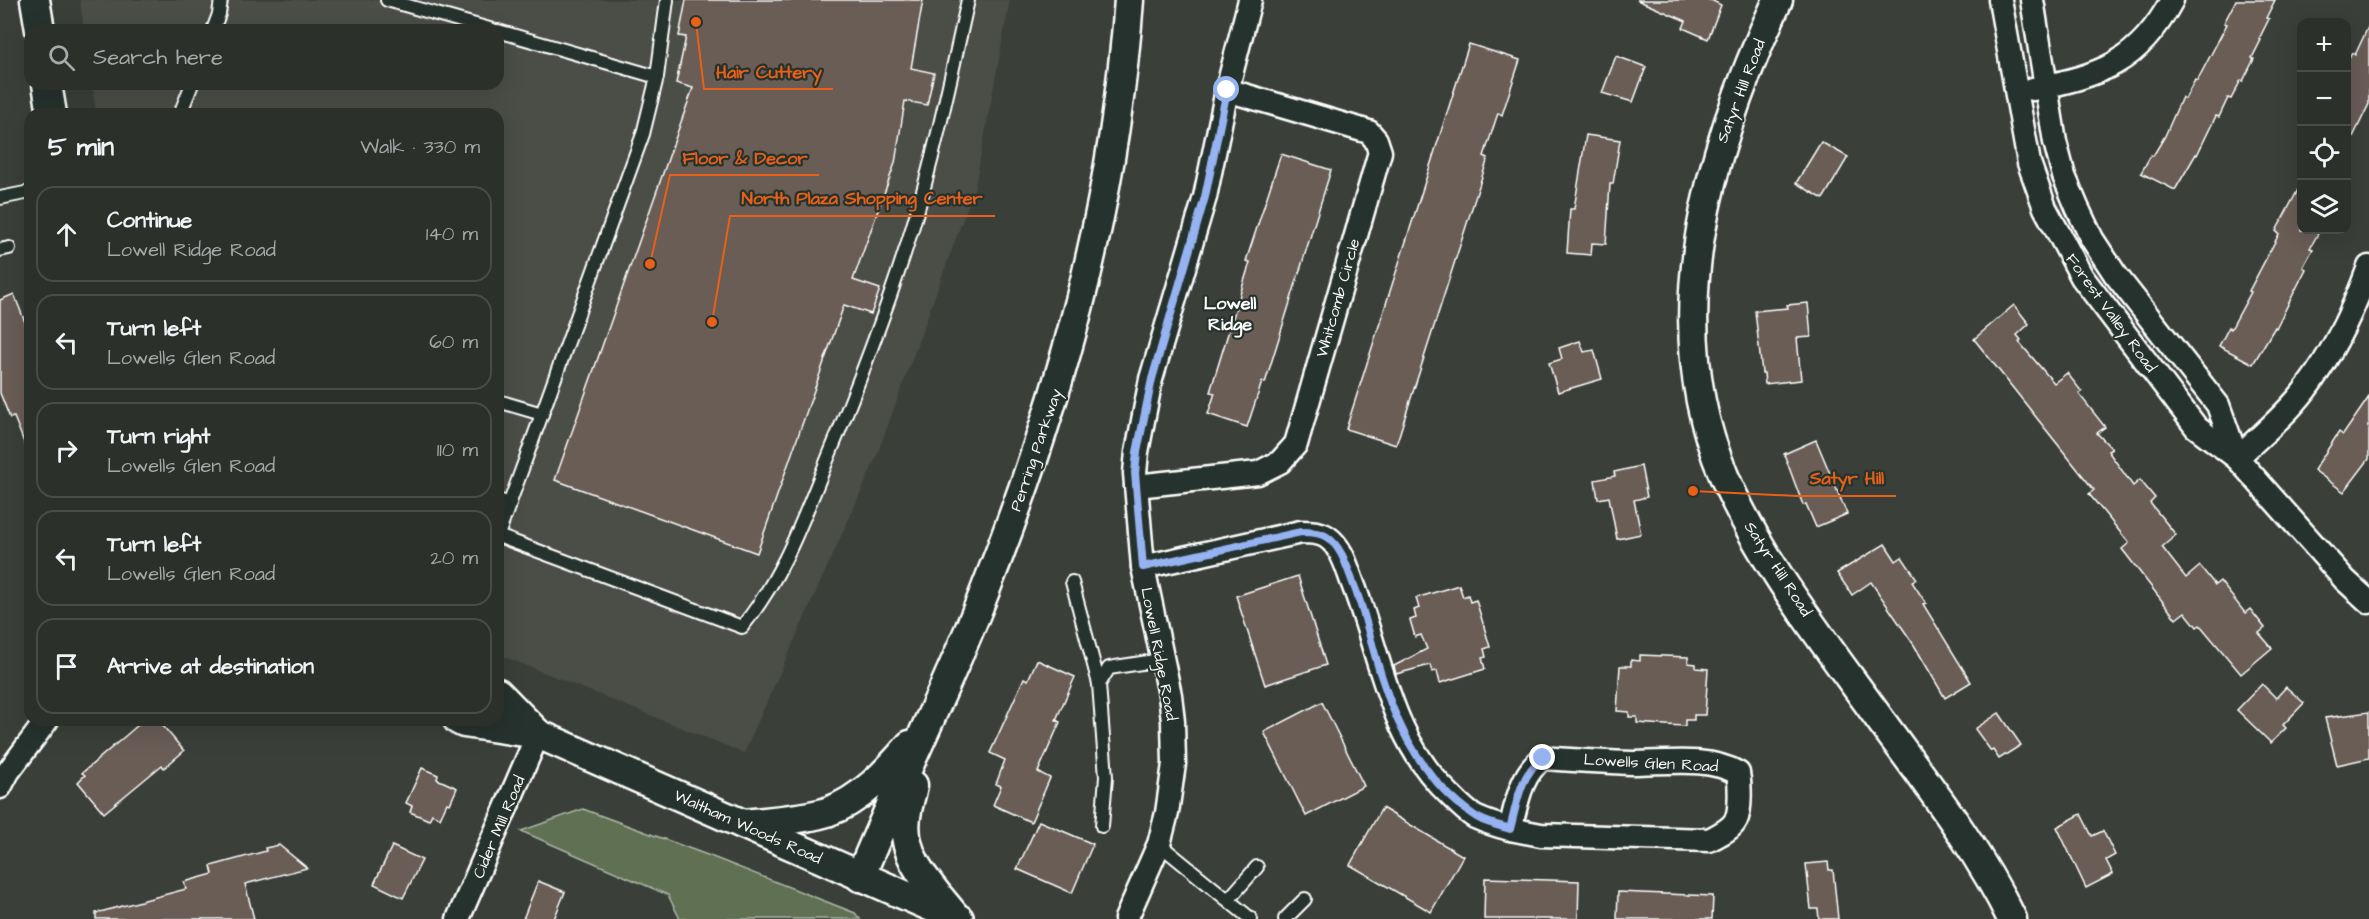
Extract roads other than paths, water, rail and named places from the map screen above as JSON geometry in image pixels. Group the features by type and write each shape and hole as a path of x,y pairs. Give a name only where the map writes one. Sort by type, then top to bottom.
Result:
{"street":[{"path":"35,0 39,24"},
{"name":"Perring Parkway","path":"860,877 981,602 1021,497 1062,370 1089,273 1117,126 1129,0"},
{"name":"Lowell Ridge Road","path":"1126,919 1159,844 1167,813 1174,764 1170,695 1143,567 1135,473 1137,452 1145,408 1205,197 1227,90 1250,0"},
{"name":"Satyr Hill Road","path":"1778,0 1725,128 1713,169 1699,243 1693,330 1695,369 1710,439 1724,475 1757,540 1816,629 1962,833 2012,919"},
{"name":"Forest Valley Road","path":"2000,0 2029,163 2045,208 2082,277 2196,428 2237,459 2345,580 2369,602"},
{"name":"Forest Valley Road","path":"2032,0 2055,142 2064,176 2092,239 2115,274 2218,405 2237,459"},
{"path":"2017,92 2080,79 2108,69 2129,55 2150,35 2172,0"},
{"path":"48,90 51,108"},
{"name":"Whitcomb Circle","path":"1137,486 1258,473 1280,462 1296,444 1380,152 1379,145 1369,132 1227,90"},
{"path":"2237,459 2305,391 2337,341 2355,306 2369,267"},
{"name":"Lowells Glen Road","path":"1143,567 1301,532 1326,536 1342,556 1358,596 1384,686 1416,755 1434,780 1472,815 1486,822 1510,829 1541,835 1709,840 1725,832 1736,820 1740,786 1737,773 1728,767 1693,762 1631,763 1543,758 1532,766 1524,780 1510,829"},
{"name":"Waltham Woods Road","path":"504,699 538,734"},
{"path":"743,824 799,818 826,812 846,804 896,762 929,722"},
{"path":"929,722 906,818 905,837 909,853 919,871 957,918"},
{"path":"0,788 13,764 42,726"},
{"name":"Waltham Woods Road","path":"484,726 538,734 957,918"},
{"name":"Cider Mill Road","path":"458,919 538,734"}],"lane":[{"path":"215,24 221,0"},
{"path":"387,0 472,24"},
{"path":"504,502 542,414 643,134 657,77 667,0"},
{"path":"504,537 742,627 762,603 784,565 863,372 889,302 913,226 968,0"},
{"path":"504,34 657,77"},
{"path":"182,108 190,90"},
{"path":"0,198 24,193"},
{"path":"504,403 542,414"},
{"path":"1072,582 1100,684 1106,777 1102,826"},
{"path":"1100,684 1109,668 1161,660"},
{"path":"1159,844 1251,919"},
{"path":"1229,899 1257,867"},
{"path":"1285,919 1305,899"}],"place":[{"name":"Hair Cuttery","path":"696,22"},
{"name":"Floor & Decor","path":"650,264"},
{"name":"North Plaza Shopping Center","path":"712,322"},
{"name":"Satyr Hill","path":"1693,491"}],"district":[{"name":"Lowell Ridge","path":"1230,313"}]}
